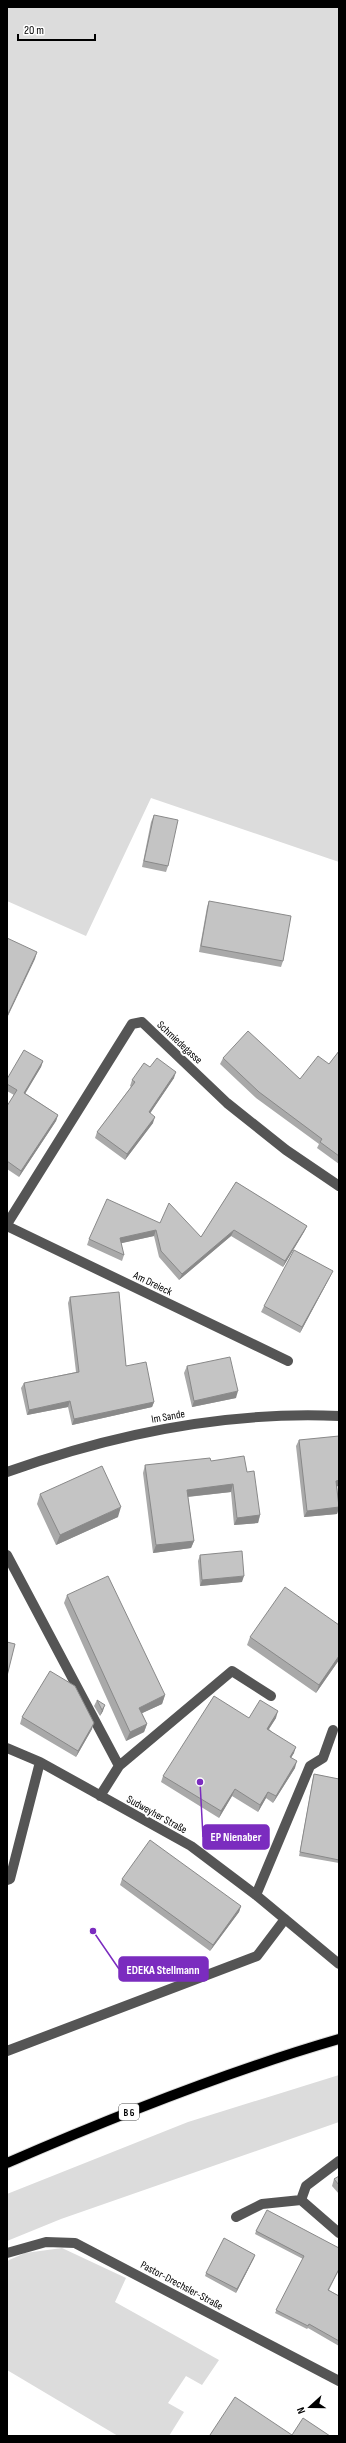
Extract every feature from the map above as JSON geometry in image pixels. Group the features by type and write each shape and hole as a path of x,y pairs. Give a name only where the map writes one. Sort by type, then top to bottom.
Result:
{"main road":[{"name":"B 6","path":"7,2163 101,2123 253,2066 334,2040"}],"street":[{"name":"Schmiedegasse","path":"7,1225 132,1024 142,1022 227,1103 286,1150 339,1186"},
{"name":"Am Dreieck","path":"7,1225 288,1361"},
{"name":"Im Sande","path":"7,1472 104,1442 170,1427 230,1419 308,1414 339,1416"},
{"path":"7,1555 119,1766"},
{"path":"100,1796 119,1766 232,1671 272,1696"},
{"path":"256,1895 310,1766 323,1758 333,1730"},
{"name":"Sudweyher Straße","path":"7,1748 40,1762 191,1846 256,1895 339,1964"},
{"path":"7,1880 10,1879 40,1762"},
{"path":"7,2051 257,1956 285,1919"},
{"path":"301,2200 306,2186 339,2161"},
{"path":"236,2217 262,2204 301,2200 339,2233"},
{"name":"Pastor-Drechsler-Straße","path":"7,2253 46,2242 75,2243 339,2381"}],"shaded area":[{"path":"7,7 339,7 339,862 151,798 86,936 7,901"},
{"path":"339,2075 339,2122 61,2219 7,2241 7,2194 188,2122"},
{"path":"62,2248 126,2278 115,2302 219,2360 202,2385 186,2376 168,2403 184,2412 169,2436 118,2436 7,2370 7,2261 25,2253"}],"building":[{"path":"154,815 178,820 168,866 144,861"},
{"path":"209,901 291,916 283,961 201,946"},
{"path":"7,938 37,952 7,1016"},
{"path":"248,1031 300,1079 318,1056 329,1064 339,1051 339,1156 320,1142 322,1139 259,1092 223,1058"},
{"path":"24,1050 43,1061 24,1093 58,1115 21,1171 7,1161 7,1106 17,1090 7,1084 7,1079"},
{"path":"157,1058 176,1072 149,1112 155,1117 127,1154 97,1132 135,1082 132,1080 144,1063 150,1067"},
{"path":"236,1182 307,1226 285,1261 234,1230 182,1274 161,1251 156,1230 120,1238 124,1255 89,1239 107,1199 160,1223 169,1203 201,1237"},
{"path":"294,1250 333,1271 302,1327 264,1306"},
{"path":"119,1292 126,1366 146,1362 154,1402 74,1419 70,1401 29,1410 24,1383 79,1372 70,1297"},
{"path":"230,1357 238,1391 194,1401 187,1366"},
{"path":"339,1436 339,1480 336,1481 339,1507 307,1511 299,1440"},
{"path":"244,1456 247,1472 254,1471 260,1515 237,1518 233,1484 187,1490 194,1541 156,1545 145,1465 210,1458 211,1461"},
{"path":"102,1466 121,1507 60,1535 40,1494"},
{"path":"242,1551 244,1576 202,1580 200,1555"},
{"path":"108,1576 165,1695 139,1708 147,1724 130,1732 67,1595"},
{"path":"285,1587 339,1625 339,1656 319,1685 250,1637"},
{"path":"7,1642 15,1644 7,1676"},
{"path":"50,1671 75,1686 94,1723 78,1751 22,1717"},
{"path":"214,1696 249,1718 260,1700 278,1711 267,1729 296,1747 290,1757 297,1761 276,1796 268,1792 260,1805 235,1789 221,1811 163,1776"},
{"path":"97,1700 105,1705 102,1710"},
{"path":"314,1774 339,1779 339,1860 300,1852"},
{"path":"150,1840 241,1906 213,1945 122,1879"},
{"path":"339,2176 339,2185 334,2179"},
{"path":"267,2210 339,2248 339,2269 328,2290 339,2296 339,2341 309,2324 308,2326 276,2310 304,2256 256,2231"},
{"path":"224,2238 255,2255 237,2289 206,2273"},
{"path":"235,2397 292,2435 303,2418 330,2436 210,2435"}],"place":[{"name":"EP Nienaber","path":"200,1782"},
{"name":"EDEKA Stellmann","path":"93,1931"}]}
